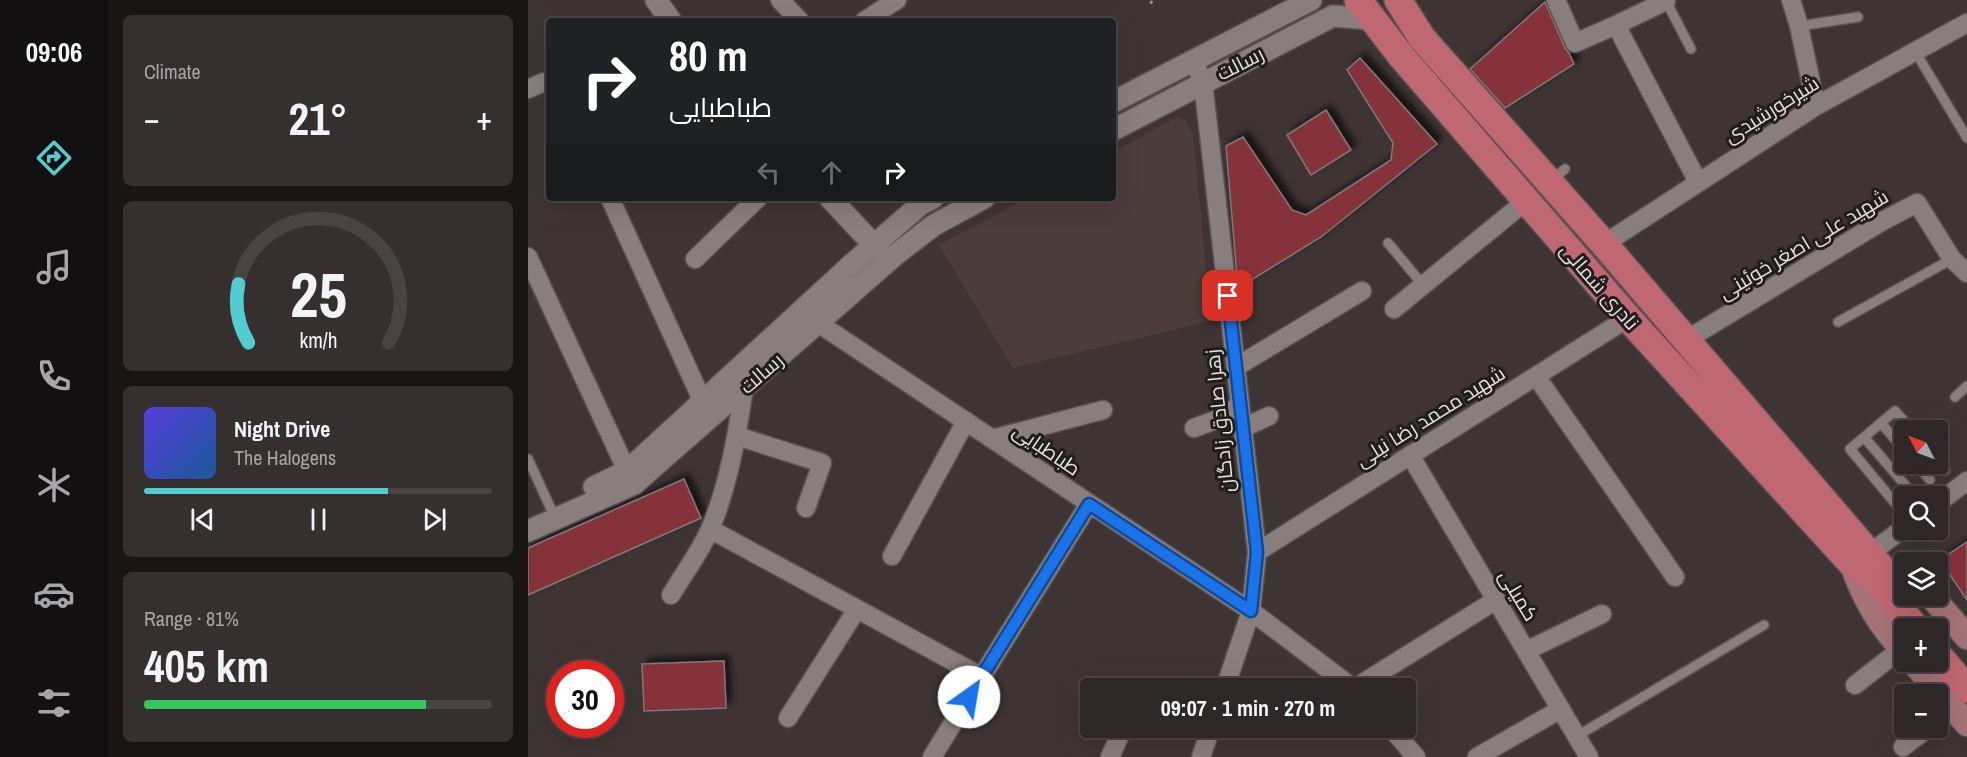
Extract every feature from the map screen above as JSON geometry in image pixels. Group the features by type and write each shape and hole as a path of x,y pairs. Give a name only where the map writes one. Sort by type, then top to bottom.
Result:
{"main road":[{"name":"نادری شمالی","path":"1398,0 1422,38 1558,176 1604,244 1686,340 1860,559 1873,577 1894,618"},
{"name":"نادری شمالی","path":"1365,10 1628,318 1860,559 1894,586"},
{"name":"نادری شمالی","path":"1860,559 1894,573"},
{"name":"نادری شمالی","path":"1915,606 1925,618"},
{"path":"1940,606 1967,636"},
{"path":"1948,645 1967,667"},
{"name":"نادری شمالی","path":"1927,672 1956,710"},
{"name":"نادری شمالی","path":"1944,672 1956,710"}],"street":[{"path":"656,0 669,18"},
{"path":"780,0 797,18"},
{"path":"869,18 897,0"},
{"name":"رسالت","path":"1116,100 1311,0"},
{"path":"1556,0 1575,43 1666,1"},
{"path":"1791,0 1799,26 1816,106"},
{"name":"رسالت","path":"1116,128 1333,16 1365,10"},
{"name":"شیرخورشیدی","path":"1604,244 1816,106 1967,22"},
{"path":"1616,25 1698,182"},
{"name":"زهرا صادق زادگان","path":"1193,60 1203,82 1257,552 1251,611 1228,678"},
{"path":"611,201 702,400"},
{"path":"694,259 755,201"},
{"path":"833,201 881,253"},
{"name":"رسالت","path":"528,531 634,484 818,323 881,253 921,204 927,201"},
{"name":"رسالت","path":"528,519 627,471 702,400 881,253 978,201"},
{"path":"1394,309 1526,201"},
{"name":"شهید علی اصغر خوئینی","path":"1686,340 1881,222 1917,203 1952,259"},
{"path":"528,257 627,471"},
{"path":"1952,259 1967,273"},
{"path":"1236,367 1362,291"},
{"name":"شهید محمد رضا نیلی","path":"1257,552 1628,318"},
{"name":"طباطبایی","path":"818,323 1251,611 1341,678"},
{"path":"1536,376 1675,577"},
{"path":"671,595 710,528 728,476 744,388"},
{"path":"1194,428 1226,416 1240,403"},
{"path":"992,439 1103,410"},
{"path":"1242,428 1269,416"},
{"path":"892,556 966,422"},
{"path":"737,436 822,463 806,508"},
{"name":"کمیلی","path":"1410,455 1589,757"},
{"path":"1948,495 1967,481"},
{"path":"932,757 1089,504"},
{"path":"710,528 982,677"},
{"path":"1860,559 1894,535"},
{"path":"1370,678 1496,600"},
{"path":"788,718 857,609"},
{"path":"1527,651 1602,614"},
{"path":"1855,685 1894,658"},
{"path":"1477,757 1561,709"},
{"path":"1110,757 1119,738"},
{"path":"1203,756 1208,738"},
{"path":"1400,738 1416,757"},
{"path":"1903,747 1915,738"}],"lane":[{"path":"1666,1 1691,49"},
{"path":"1799,26 1858,17"},
{"path":"1915,51 1967,138"},
{"path":"1388,243 1423,285"},
{"path":"1838,322 1952,259"},
{"path":"1954,397 1967,386"},
{"path":"1894,502 1850,449 1895,411 1903,420"},
{"path":"1881,423 1894,438"},
{"path":"1864,437 1906,486"},
{"path":"528,459 550,509"},
{"path":"1925,474 1930,480"},
{"path":"1577,736 1764,625"}],"path":[{"path":"1150,3 1155,0"}],"shaded area":[{"path":"1177,117 1185,120 1193,135 1211,321 1013,368 939,245 1021,201 1116,201 1116,150"}],"building":[{"path":"1545,2 1574,64 1505,108 1470,69"},
{"path":"1360,58 1437,144 1321,237 1238,288 1226,146 1243,137 1292,210 1306,215 1391,160 1393,143 1347,70"},
{"path":"1326,110 1351,150 1311,175 1287,135"},
{"path":"684,479 701,518 528,595 528,548"},
{"path":"1967,542 1967,600 1948,572 1948,555"},
{"path":"724,661 726,708 644,711 642,664"}],"route":[{"path":"969,697 1089,504 1251,611 1257,552 1228,296"}]}
